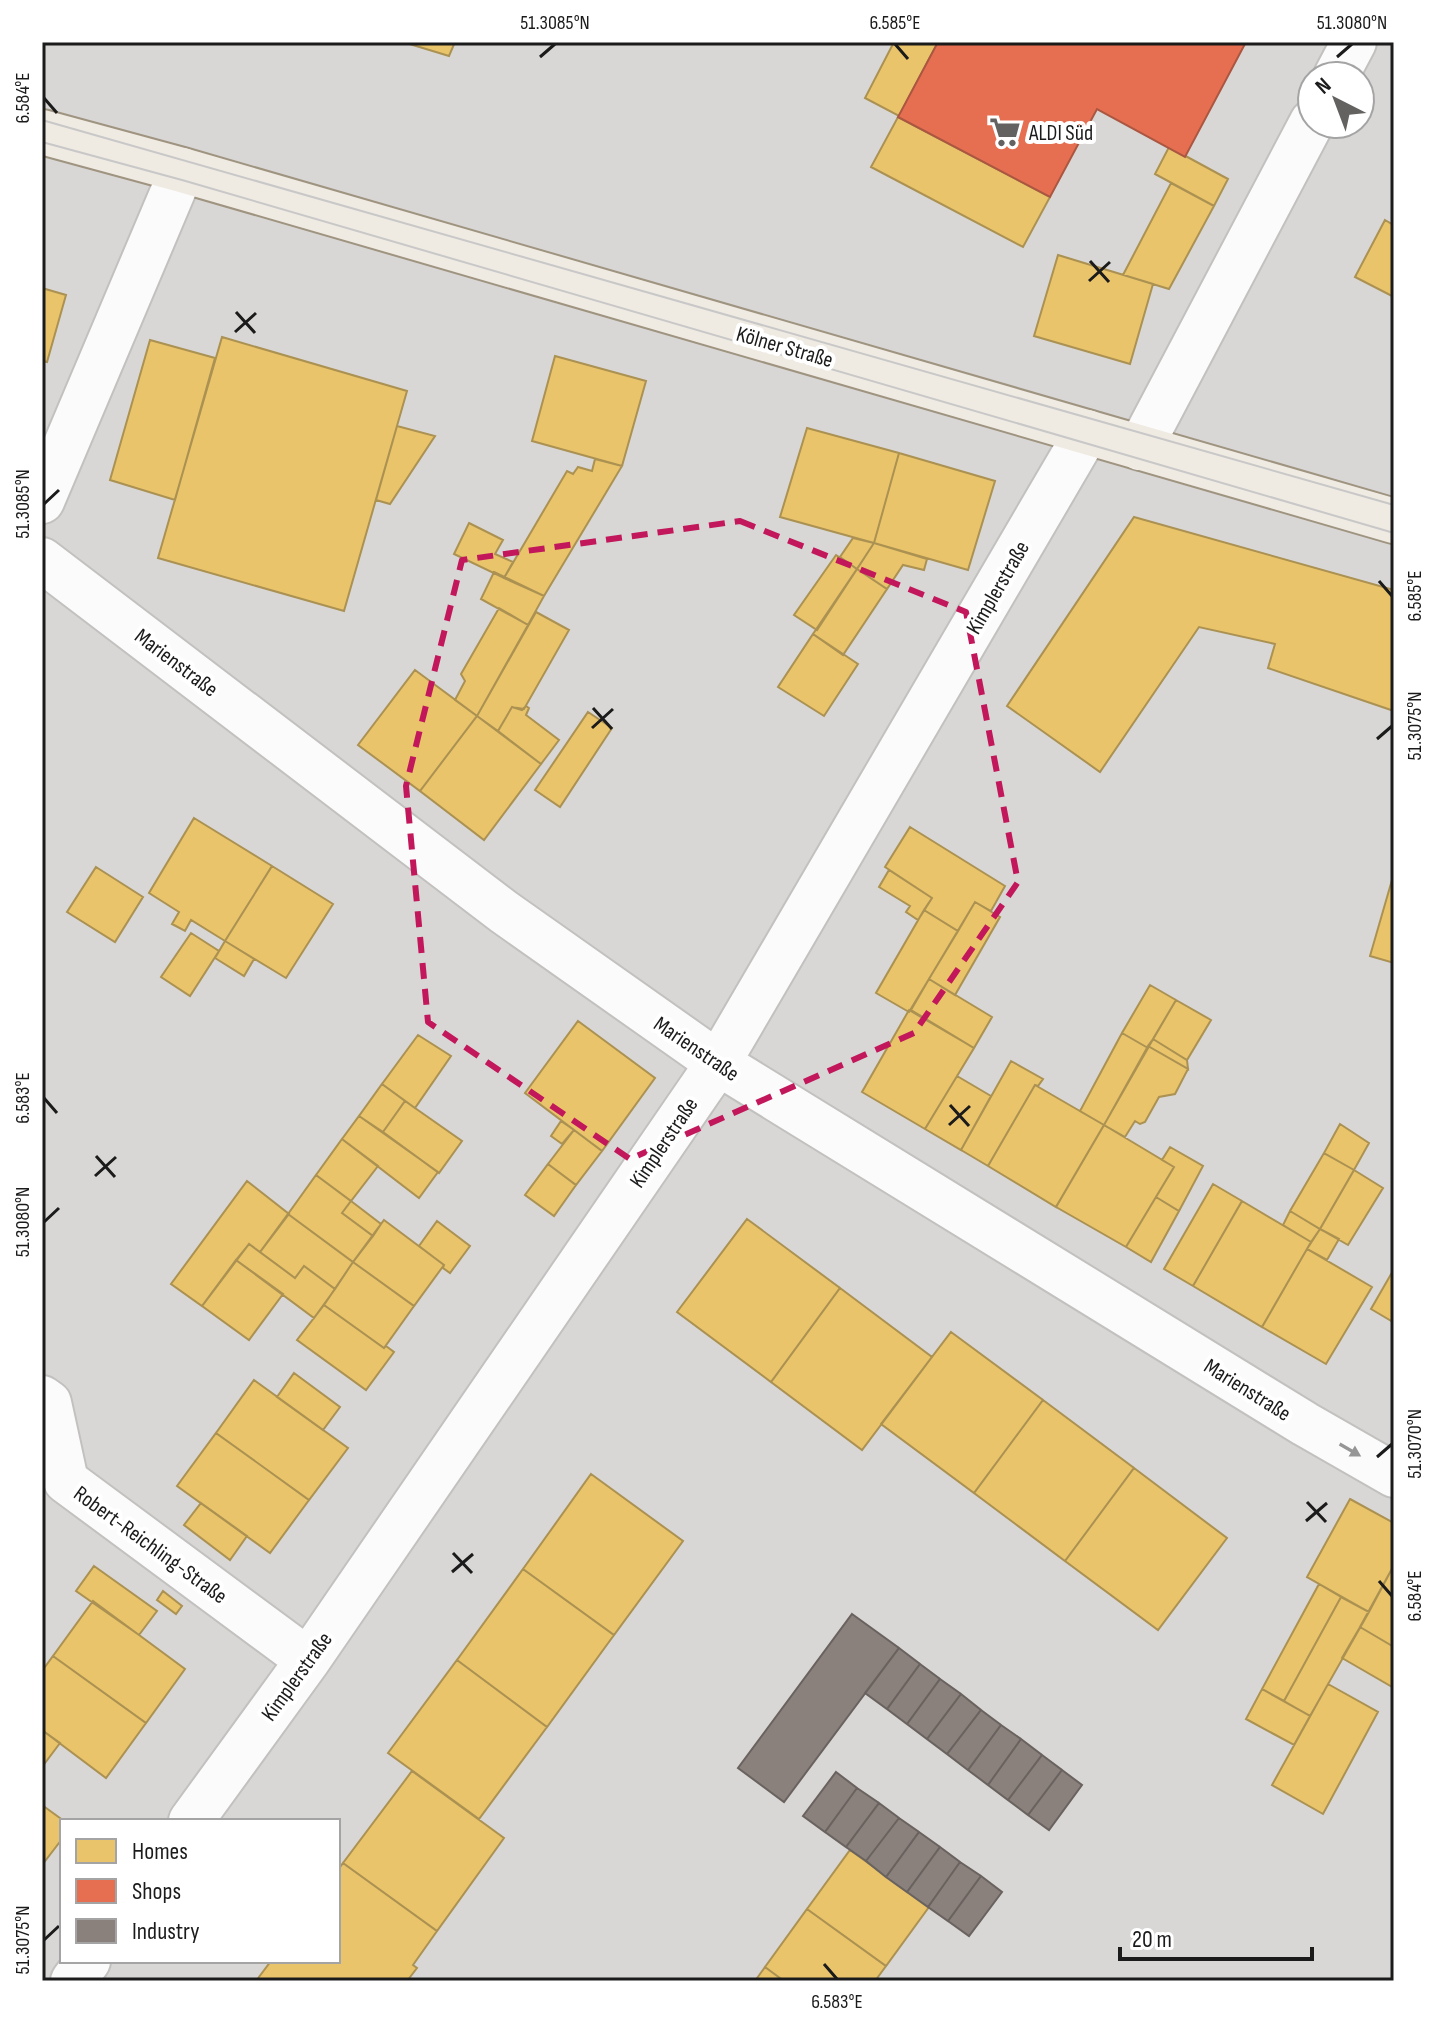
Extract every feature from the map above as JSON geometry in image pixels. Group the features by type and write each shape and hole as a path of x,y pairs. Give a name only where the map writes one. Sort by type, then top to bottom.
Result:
{"main road":[{"name":"Kölner Straße","path":"42,132 1394,521"},
{"name":"Kölner Straße","path":"42,152 179,169"}],"street":[{"path":"1344,60 1354,42"},
{"path":"1140,448 1303,140"},
{"path":"42,501 179,169"},
{"name":"Kimplerstraße","path":"192,1819 308,1660 718,1063 1087,432"},
{"name":"Marienstraße","path":"42,560 504,912 718,1063 1305,1424 1394,1475"},
{"name":"Robert-Reichling-Straße","path":"42,1398 49,1403 66,1481 308,1660"},
{"path":"73,1981 86,1963"}],"highlighted area":[{"path":"740,521 966,612 1018,882 914,1033 630,1159 428,1022 406,786 462,560"}],"shaded area":[{"path":"42,42 1394,42 1394,1981 42,1981"}],"building: Homes":[{"path":"403,42 455,42 449,56"},
{"path":"894,42 938,42 899,116 865,98"},
{"path":"898,117 1050,197 1023,247 871,167"},
{"path":"1169,147 1228,179 1214,206 1155,174"},
{"path":"1171,183 1214,206 1169,289 1123,275"},
{"path":"1385,220 1392,224 1394,220 1394,297 1355,277"},
{"path":"1058,255 1153,284 1130,364 1034,336"},
{"path":"42,288 66,295 47,362 42,361"},
{"path":"222,337 407,391 344,611 158,558"},
{"path":"150,340 215,358 175,500 110,480"},
{"path":"555,356 646,381 622,466 532,441"},
{"path":"397,426 435,436 390,504 376,500"},
{"path":"807,428 899,453 874,543 780,517"},
{"path":"899,453 995,481 968,570 874,543"},
{"path":"595,459 622,466 544,596 504,578 567,471 573,474 578,467 592,471"},
{"path":"1134,517 1394,590 1394,711 1268,668 1275,644 1199,627 1100,772 1007,706"},
{"path":"469,523 503,540 495,554 513,562 504,578 454,554"},
{"path":"853,538 874,543 857,569 840,557"},
{"path":"874,543 927,559 924,570 903,565 887,589 857,569"},
{"path":"836,555 857,569 817,630 794,615"},
{"path":"857,569 887,589 843,655 813,634"},
{"path":"494,572 544,596 528,625 481,599"},
{"path":"499,608 528,625 477,716 455,700 465,681 461,674"},
{"path":"536,612 569,630 524,709 512,707 498,731 477,716"},
{"path":"813,634 858,664 824,716 778,687"},
{"path":"415,670 477,716 420,791 358,745"},
{"path":"526,706 529,708 526,715 559,740 541,764 498,731 512,707 522,710"},
{"path":"588,712 612,728 560,807 535,790"},
{"path":"477,716 541,764 484,840 420,791"},
{"path":"194,818 272,866 225,941 191,920 185,931 172,924 179,912 149,893"},
{"path":"910,827 1005,886 991,911 975,902 958,931 924,910 932,898 885,867"},
{"path":"272,866 333,904 286,978 225,941"},
{"path":"96,867 143,897 115,942 67,912"},
{"path":"889,870 932,898 918,920 906,912 910,906 879,887"},
{"path":"1394,873 1394,963 1370,956"},
{"path":"975,902 1000,917 955,995 929,979"},
{"path":"924,910 958,931 909,1012 876,993"},
{"path":"191,933 219,951 190,996 161,977"},
{"path":"225,941 254,959 244,976 215,958"},
{"path":"929,979 992,1017 974,1048 911,1010"},
{"path":"1150,985 1176,1000 1148,1048 1122,1033"},
{"path":"1176,1000 1211,1020 1187,1060 1153,1039"},
{"path":"909,1010 974,1048 925,1129 862,1092"},
{"path":"578,1021 655,1078 602,1151 525,1093"},
{"path":"1122,1033 1148,1048 1104,1125 1080,1111"},
{"path":"418,1035 451,1056 415,1108 382,1084"},
{"path":"1153,1039 1187,1060 1188,1069 1148,1046"},
{"path":"1148,1046 1188,1069 1175,1094 1159,1097 1145,1122 1140,1124 1135,1121 1125,1137 1104,1125"},
{"path":"1011,1061 1043,1079 1038,1086 1035,1085 988,1166 961,1150"},
{"path":"957,1076 991,1096 961,1150 925,1129"},
{"path":"382,1084 405,1101 383,1132 359,1116"},
{"path":"1035,1085 1104,1125 1056,1207 988,1166"},
{"path":"405,1101 462,1141 439,1173 383,1132"},
{"path":"359,1116 438,1172 419,1198 342,1139"},
{"path":"561,1121 574,1130 562,1144 551,1136"},
{"path":"1340,1124 1369,1143 1354,1170 1324,1153"},
{"path":"1104,1125 1174,1167 1126,1247 1056,1207"},
{"path":"574,1130 602,1151 576,1185 548,1164"},
{"path":"342,1139 378,1166 351,1201 316,1175"},
{"path":"1170,1147 1203,1166 1179,1211 1156,1197 1174,1167 1162,1160"},
{"path":"1324,1153 1354,1170 1320,1229 1290,1211"},
{"path":"548,1164 576,1185 554,1216 525,1195"},
{"path":"1354,1170 1383,1188 1348,1245 1320,1229"},
{"path":"316,1175 351,1201 342,1213 373,1236 353,1262 288,1214"},
{"path":"247,1181 289,1214 260,1252 249,1244 202,1306 171,1284"},
{"path":"1213,1184 1242,1201 1193,1286 1164,1269"},
{"path":"1156,1197 1179,1211 1151,1262 1126,1247"},
{"path":"351,1201 381,1224 373,1236 342,1213"},
{"path":"1242,1201 1311,1242 1262,1327 1193,1286"},
{"path":"1290,1211 1320,1229 1311,1242 1283,1225"},
{"path":"288,1214 353,1262 335,1289 304,1266 295,1278 260,1252"},
{"path":"747,1219 840,1288 771,1382 677,1312"},
{"path":"384,1220 444,1265 414,1306 353,1262"},
{"path":"437,1221 470,1246 450,1273 419,1246"},
{"path":"1320,1229 1339,1239 1327,1260 1307,1249"},
{"path":"249,1244 295,1278 304,1266 335,1289 314,1318 236,1260"},
{"path":"1307,1249 1372,1287 1326,1364 1262,1327"},
{"path":"236,1260 283,1294 249,1340 202,1306"},
{"path":"353,1262 414,1306 384,1348 324,1305"},
{"path":"1394,1269 1394,1321 1393,1322 1371,1309"},
{"path":"840,1288 932,1357 862,1450 771,1382"},
{"path":"324,1305 394,1352 366,1390 297,1340"},
{"path":"951,1332 1043,1400 974,1493 881,1424"},
{"path":"294,1373 340,1407 323,1430 277,1397"},
{"path":"254,1380 348,1448 309,1500 216,1433"},
{"path":"1043,1400 1134,1468 1065,1561 974,1493"},
{"path":"216,1433 309,1500 270,1553 177,1486"},
{"path":"1134,1468 1227,1538 1158,1630 1065,1561"},
{"path":"591,1474 683,1541 614,1635 523,1569"},
{"path":"1350,1499 1394,1523 1394,1565 1369,1612 1307,1577"},
{"path":"201,1503 247,1536 230,1560 184,1525"},
{"path":"1394,1565 1394,1647 1360,1627"},
{"path":"94,1566 157,1611 139,1635 76,1591"},
{"path":"523,1569 614,1635 547,1727 457,1660"},
{"path":"1319,1584 1341,1597 1284,1701 1262,1689"},
{"path":"163,1591 182,1606 176,1614 157,1600"},
{"path":"1341,1597 1369,1612 1310,1716 1284,1701"},
{"path":"93,1601 185,1669 146,1723 53,1656"},
{"path":"1360,1627 1394,1647 1394,1688 1342,1658"},
{"path":"53,1656 146,1723 106,1778 42,1730 42,1671"},
{"path":"457,1660 547,1727 479,1819 388,1753"},
{"path":"1328,1684 1378,1712 1323,1814 1272,1785"},
{"path":"1262,1689 1310,1716 1294,1745 1246,1719"},
{"path":"42,1730 60,1743 42,1767"},
{"path":"412,1771 504,1838 437,1931 343,1863"},
{"path":"42,1805 61,1819 60,1842 42,1865"},
{"path":"850,1850 929,1907 886,1966 807,1909"},
{"path":"343,1863 437,1931 413,1965 417,1968 407,1981 256,1981 270,1963 340,1963 340,1867"},
{"path":"807,1909 886,1966 875,1981 784,1981 765,1967"},
{"path":"765,1967 784,1981 755,1981"}],"building: Shops":[{"name":"ALDI Süd","path":"938,42 1246,42 1185,157 1097,109 1050,197 898,117"}],"building: Industry":[{"path":"852,1614 899,1648 784,1802 738,1768"},
{"path":"899,1648 920,1664 887,1709 865,1693"},
{"path":"920,1664 940,1679 907,1724 887,1709"},
{"path":"940,1679 961,1694 927,1739 907,1724"},
{"path":"961,1694 981,1710 947,1754 927,1739"},
{"path":"981,1710 1001,1725 968,1770 947,1754"},
{"path":"1001,1725 1021,1739 988,1785 968,1770"},
{"path":"1021,1739 1042,1755 1008,1800 988,1785"},
{"path":"1042,1755 1062,1770 1028,1815 1008,1800"},
{"path":"1062,1770 1082,1785 1049,1830 1028,1815"},
{"path":"836,1772 857,1788 825,1832 803,1816"},
{"path":"857,1788 879,1803 846,1847 825,1832"},
{"path":"879,1803 899,1818 866,1861 846,1847"},
{"path":"899,1818 919,1832 886,1877 866,1861"},
{"path":"919,1832 940,1847 907,1892 886,1877"},
{"path":"940,1847 960,1862 928,1907 907,1892"},
{"path":"960,1862 981,1876 948,1921 928,1907"},
{"path":"981,1876 1002,1892 969,1936 948,1921"}],"tram line":[{"path":"42,120 1394,505"},
{"path":"42,142 1394,533"}],"place":[{"name":"ALDI Süd","path":"1005,132"}]}
